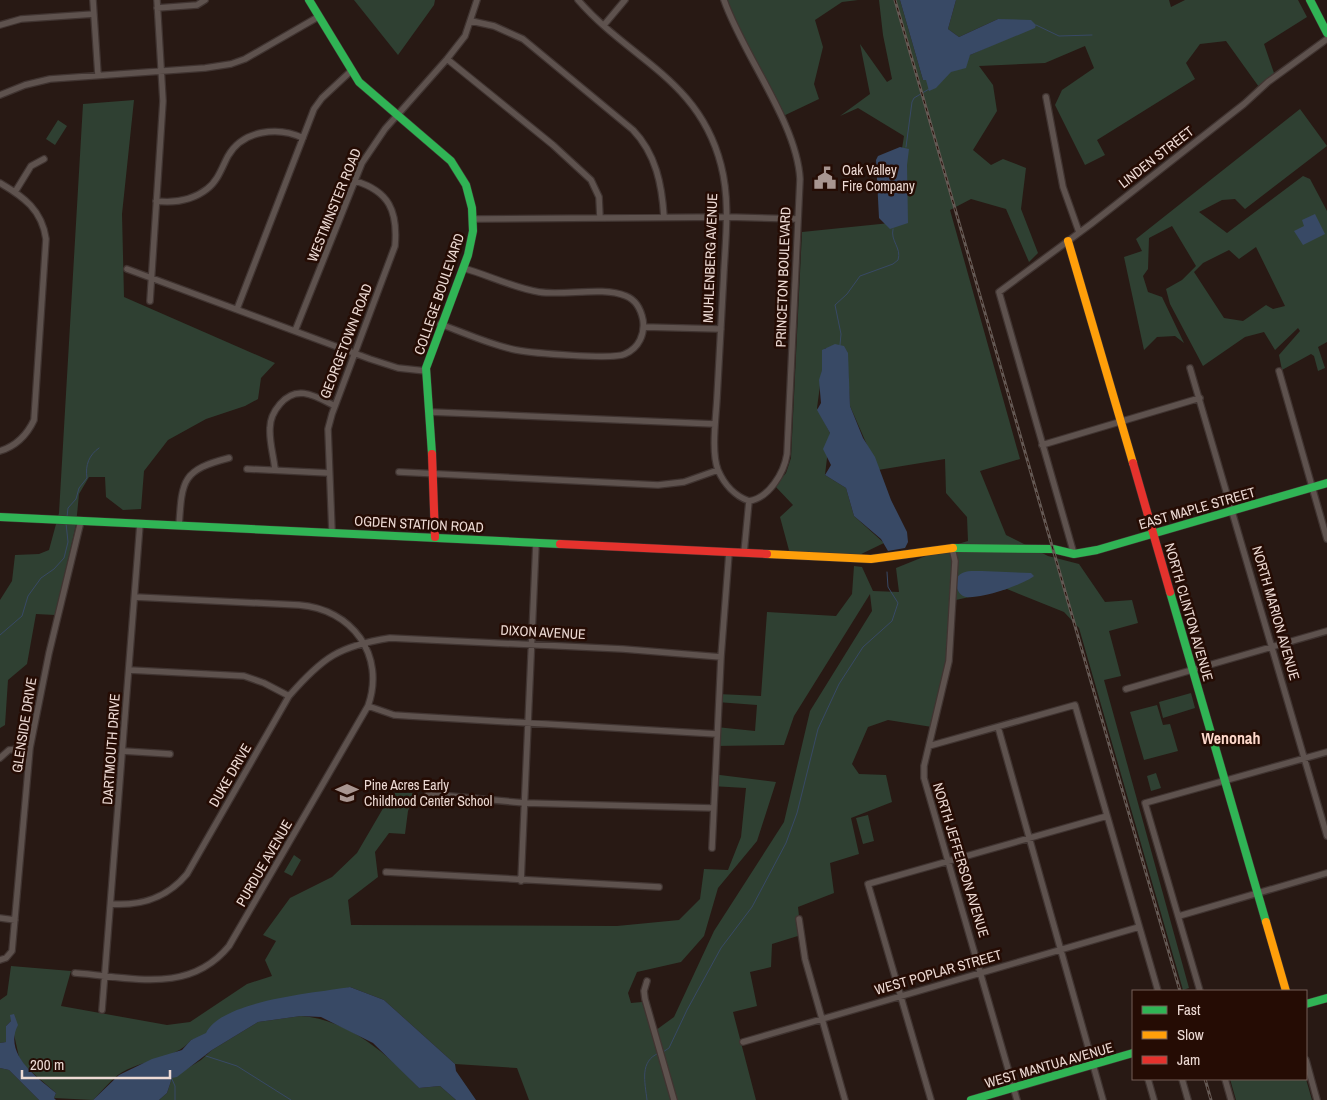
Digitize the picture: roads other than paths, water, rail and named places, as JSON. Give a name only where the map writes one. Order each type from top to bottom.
[{"type":"street","points":[[93,0],[98,75]]},
{"type":"street","points":[[150,301],[163,101],[157,0]]},
{"type":"street","points":[[157,8],[197,5],[205,0]]},
{"type":"street","name":"COLLEGE BOULEVARD","points":[[309,0],[350,71],[359,82],[440,151],[459,170],[470,195],[474,219],[473,236],[464,268],[440,324],[426,371],[430,412],[435,537]]},
{"type":"street","name":"WESTMINSTER ROAD","points":[[295,331],[355,181],[370,149],[465,36],[472,21],[477,0]]},
{"type":"street","name":"MUHLENBERG AVENUE","points":[[578,0],[604,25],[672,81],[703,119],[721,166],[727,218],[716,424],[718,470]]},
{"type":"street","points":[[604,25],[625,0]]},
{"type":"street","name":"PRINCETON BOULEVARD","points":[[724,0],[794,150],[799,170],[787,458],[783,470],[766,493],[749,502]]},
{"type":"street","points":[[1310,0],[1327,33]]},
{"type":"street","points":[[0,25],[21,19],[94,14]]},
{"type":"street","points":[[0,95],[36,81],[231,64],[245,59],[318,17]]},
{"type":"street","points":[[472,21],[494,26],[523,38],[644,141],[656,168],[662,191],[664,217]]},
{"type":"street","name":"LINDEN STREET","points":[[1042,445],[1000,292],[1244,104],[1268,82],[1327,39]]},
{"type":"street","points":[[447,59],[553,145],[591,180],[599,197],[600,218]]},
{"type":"street","points":[[237,309],[314,109],[322,98],[350,71]]},
{"type":"street","points":[[1046,97],[1063,187],[1079,232]]},
{"type":"street","points":[[156,201],[183,200],[209,188],[228,155],[236,146],[252,136],[265,132],[283,131],[303,138]]},
{"type":"street","points":[[15,192],[31,166],[44,159]]},
{"type":"street","name":"GEORGETOWN ROAD","points":[[332,532],[328,429],[354,353],[395,246],[396,233],[391,207],[383,195],[370,186],[355,181]]},
{"type":"street","points":[[0,182],[36,209],[45,231],[39,373],[34,420],[29,430],[13,446],[0,451]]},
{"type":"street","points":[[474,219],[664,217],[798,219]]},
{"type":"street","name":"NORTH CLINTON AVENUE","points":[[1068,240],[1286,990]]},
{"type":"street","points":[[440,324],[517,350],[618,356],[625,354],[638,344],[644,326],[642,313],[637,304],[626,296],[608,293],[539,292],[464,268]]},
{"type":"street","points":[[127,269],[151,276],[354,353],[398,368],[426,371]]},
{"type":"street","points":[[644,326],[721,329]]},
{"type":"street","name":"NORTH MARION AVENUE","points":[[1190,368],[1327,836]]},
{"type":"street","points":[[1279,371],[1327,539]]},
{"type":"street","points":[[274,470],[270,429],[272,414],[281,403],[292,393],[304,393],[335,406]]},
{"type":"street","points":[[1074,554],[1042,445],[1200,398]]},
{"type":"street","points":[[430,412],[716,424]]},
{"type":"street","points":[[179,526],[182,492],[188,475],[206,464],[229,458]]},
{"type":"street","points":[[248,469],[329,473]]},
{"type":"street","points":[[399,472],[658,485],[684,482],[718,470],[738,497],[749,502],[744,553]]},
{"type":"street","name":"EAST MAPLE STREET","points":[[1074,554],[1086,553],[1327,483]]},
{"type":"street","name":"OGDEN STATION ROAD","points":[[0,517],[836,557],[886,558],[952,548],[1053,550],[1074,554]]},
{"type":"street","name":"GLENSIDE DRIVE","points":[[0,960],[6,958],[12,951],[30,748],[49,653],[81,521]]},
{"type":"street","name":"DARTMOUTH DRIVE","points":[[102,1010],[140,524]]},
{"type":"street","points":[[520,881],[536,544]]},
{"type":"street","name":"NORTH JEFFERSON AVENUE","points":[[952,548],[955,560],[949,661],[929,746],[924,778],[981,972],[1016,1100]]},
{"type":"street","points":[[712,848],[721,657],[729,553]]},
{"type":"street","points":[[135,597],[311,606],[321,608],[341,619],[364,642]]},
{"type":"street","points":[[1126,689],[1327,631]]},
{"type":"street","name":"DIXON AVENUE","points":[[364,642],[390,638],[531,643],[721,657]]},
{"type":"street","name":"DUKE DRIVE","points":[[111,904],[134,904],[156,899],[176,887],[188,874],[289,696],[322,662],[345,648],[364,642]]},
{"type":"street","name":"PURDUE AVENUE","points":[[75,973],[146,980],[177,979],[200,971],[220,958],[254,905],[368,706],[374,683],[370,660],[364,642]]},
{"type":"street","points":[[129,670],[244,676],[259,680],[289,696]]},
{"type":"street","points":[[929,746],[1075,705],[1158,990]]},
{"type":"street","points":[[368,706],[394,715],[717,734]]},
{"type":"street","points":[[998,727],[1103,1100]]},
{"type":"street","points":[[0,758],[9,750],[30,748]]},
{"type":"street","points":[[123,751],[170,754]]},
{"type":"street","points":[[1200,990],[1145,803],[1327,752]]},
{"type":"street","points":[[428,794],[525,803],[713,808]]},
{"type":"street","points":[[931,1100],[868,884],[1107,816]]},
{"type":"street","points":[[386,872],[660,888]]},
{"type":"street","points":[[1178,916],[1327,873]]},
{"type":"street","points":[[0,918],[15,920]]},
{"type":"street","points":[[799,919],[805,959],[845,1100]]},
{"type":"street","name":"WEST POPLAR STREET","points":[[743,1042],[1139,927]]},
{"type":"street","points":[[647,981],[644,991],[645,1000],[674,1100]]},
{"type":"street","points":[[1307,1004],[1327,998]]},
{"type":"street","name":"WEST MANTUA AVENUE","points":[[972,1100],[1132,1054]]},
{"type":"street","points":[[1307,1064],[1317,1100]]},
{"type":"street","points":[[1148,1080],[1154,1100]]},
{"type":"street","points":[[1182,1080],[1188,1100]]},
{"type":"street","points":[[1225,1080],[1231,1100]]},
{"type":"water","points":[[900,0],[956,0],[948,29],[959,37],[998,19],[1031,20],[1036,25],[1035,28],[970,55],[966,68],[951,72],[936,88],[929,91],[926,80],[923,80]]},
{"type":"water","points":[[900,147],[909,149],[907,165],[908,223],[890,229],[879,218],[876,160],[878,156]]},
{"type":"water","points":[[1315,214],[1325,234],[1303,245],[1294,231],[1304,226],[1302,220]]},
{"type":"water","points":[[835,344],[844,346],[848,353],[850,406],[863,438],[875,457],[891,500],[907,532],[908,542],[905,548],[888,551],[881,539],[854,516],[846,488],[825,475],[831,465],[823,449],[830,433],[817,410],[821,403],[819,380],[822,370],[822,350]]},
{"type":"water","points":[[966,572],[1031,573],[1034,576],[1029,579],[1011,587],[978,597],[961,595],[955,583],[959,575]]},
{"type":"water","points":[[350,987],[384,1000],[455,1064],[456,1071],[476,1100],[456,1100],[440,1086],[419,1088],[373,1043],[321,1017],[301,1016],[258,1022],[212,1050],[177,1077],[172,1078],[167,1093],[159,1100],[93,1100],[119,1075],[152,1059],[182,1050],[191,1040],[206,1033],[215,1022],[230,1013],[294,995]]},
{"type":"water","points":[[14,1014],[18,1025],[15,1046],[18,1055],[40,1080],[56,1093],[54,1098],[56,1100],[39,1100],[9,1070],[0,1068],[0,1043],[6,1042],[6,1026],[11,1021],[10,1015]]},
{"type":"waterway","points":[[1036,25],[1059,36],[1092,35]]},
{"type":"waterway","points":[[906,147],[912,102],[914,98],[929,89]]},
{"type":"waterway","points":[[840,345],[841,334],[835,305],[847,294],[860,276],[893,264],[898,260],[899,256],[893,237],[893,229]]},
{"type":"waterway","points":[[67,517],[68,508],[76,499],[79,488],[87,478],[89,461],[99,448]]},
{"type":"waterway","points":[[0,635],[22,616],[28,596],[41,578],[54,569],[64,558],[68,542],[66,523]]},
{"type":"waterway","points":[[663,1052],[669,1048],[687,1010],[721,948],[752,907],[786,843],[797,813],[818,729],[839,684],[863,647],[892,621],[898,603],[888,587],[887,572]]},
{"type":"waterway","points":[[647,1100],[646,1067],[648,1061],[659,1053]]},
{"type":"waterway","points":[[206,1056],[237,1066],[291,1100]]},
{"type":"waterway","points":[[171,1077],[175,1086],[175,1100]]},
{"type":"railway","points":[[895,0],[1180,990]]},
{"type":"railway","points":[[1205,1080],[1211,1100]]},
{"type":"place","name":"Oak Valley Fire Company","points":[[825,178]]},
{"type":"place","name":"Pine Acres Early Childhood Center School","points":[[347,793]]},
{"type":"district","name":"Wenonah","points":[[1231,738]]}]
